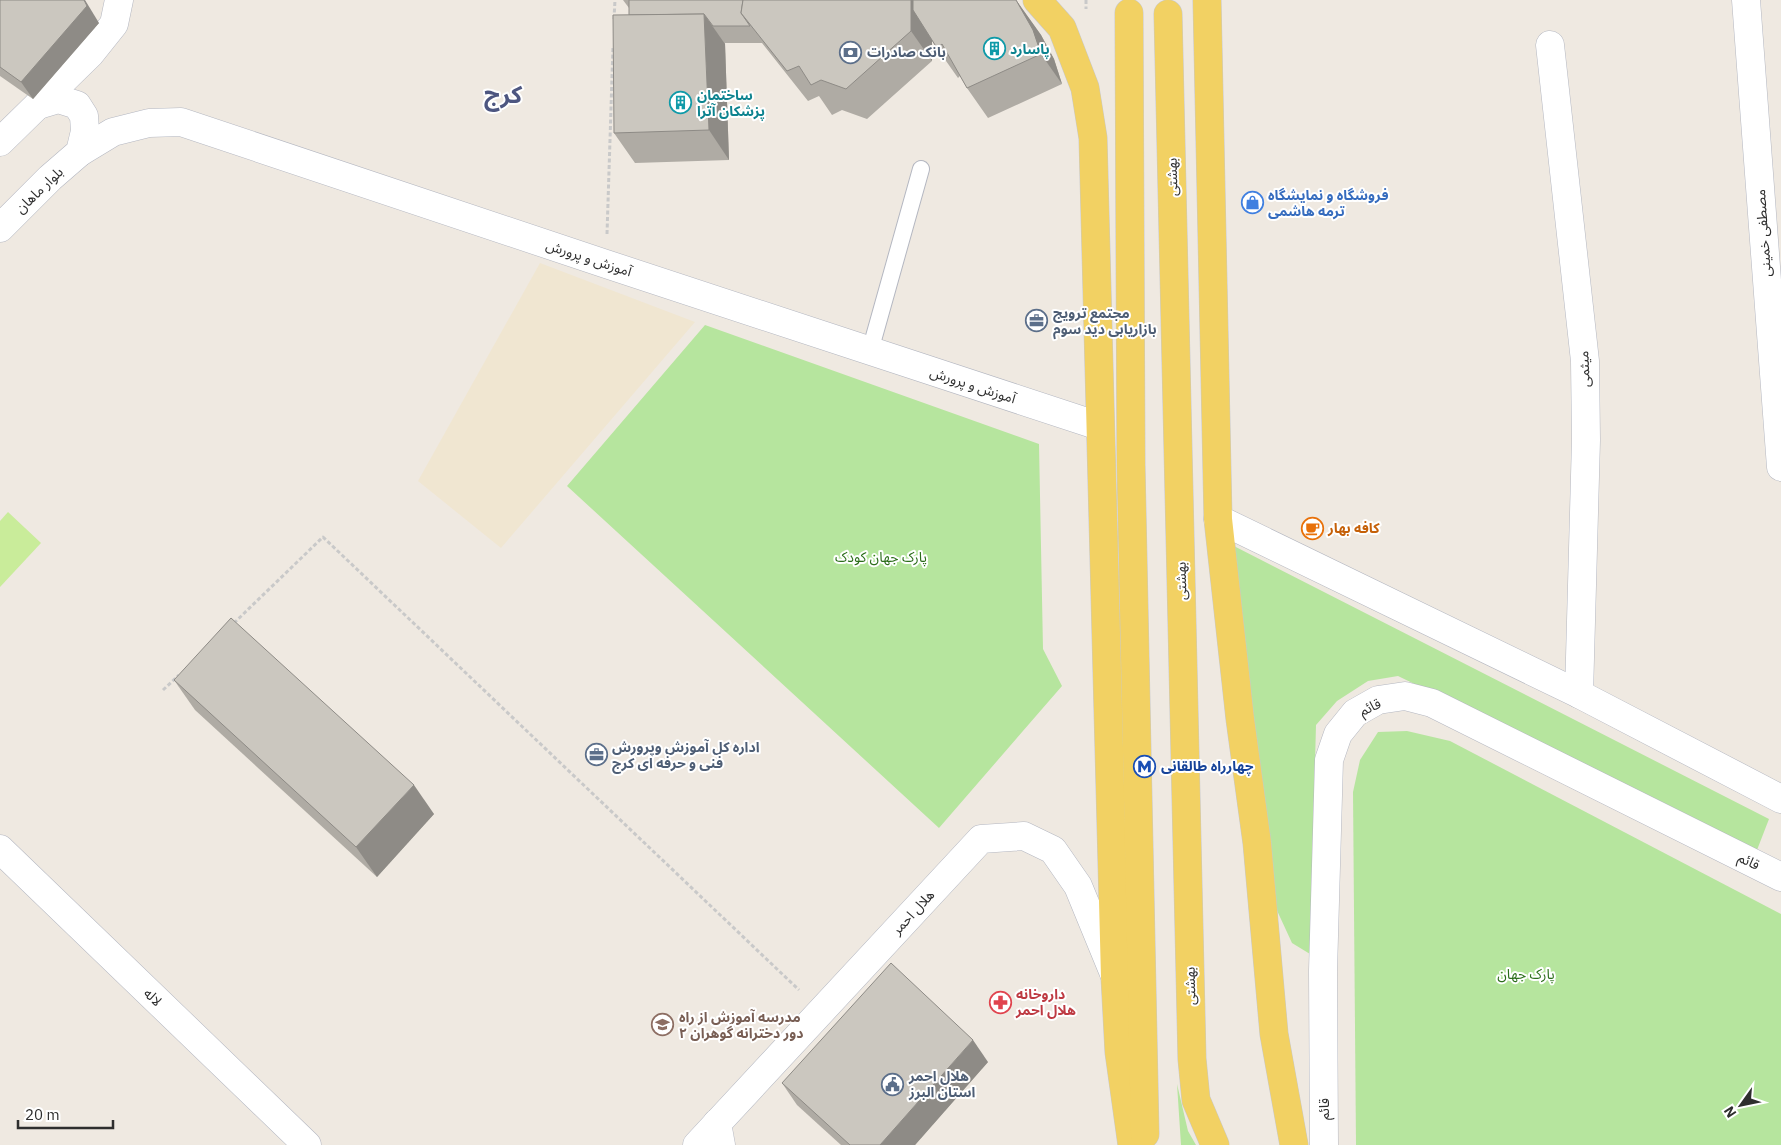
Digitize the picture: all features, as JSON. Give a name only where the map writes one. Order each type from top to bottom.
[{"type":"main road","points":[[1037,0],[1062,28],[1086,88],[1092,138],[1115,978],[1119,1052],[1132,1145]]},
{"type":"main road","points":[[1207,0],[1218,519],[1240,719],[1257,843],[1274,1034],[1294,1145]]},
{"type":"main road","points":[[1129,13],[1131,465],[1145,1145]]},
{"type":"main road","name":"بهشتى","points":[[1168,14],[1192,1058],[1196,1100],[1215,1145]]},
{"type":"street","points":[[0,142],[90,54],[114,24],[119,0]]},
{"type":"street","name":"مصطفی خمینی","points":[[1746,0],[1781,467]]},
{"type":"street","name":"میثمی","points":[[1550,45],[1585,361],[1586,440],[1579,694]]},
{"type":"street","points":[[38,104],[58,99],[77,105],[84,116],[85,130],[80,152]]},
{"type":"street","name":"آموزش و پرورش","points":[[80,152],[113,132],[149,123],[181,122],[1099,426]]},
{"type":"street","name":"بلوار ماهان","points":[[0,228],[50,178],[80,152]]},
{"type":"street","points":[[1218,519],[1579,694],[1781,799]]},
{"type":"street","name":"قائم","points":[[1324,1145],[1323,971],[1329,760],[1338,734],[1355,713],[1378,700],[1405,696],[1432,703],[1781,877]]},
{"type":"street","name":"هلال احمر","points":[[697,1145],[719,1134],[821,1012],[981,839],[1024,836],[1053,850],[1078,886],[1115,978]]},
{"type":"street","name":"لاله","points":[[0,850],[307,1145]]},
{"type":"lane","points":[[870,351],[921,169]]},
{"type":"path","points":[[614,20],[615,0]]},
{"type":"path","points":[[606,264],[614,39]]},
{"type":"path","points":[[233,624],[323,537],[821,1012]]},
{"type":"path","points":[[163,690],[184,670]]},
{"type":"shaded area","points":[[540,263],[695,322],[501,548],[418,481]]},
{"type":"green space","name":"پارک جهان کودک","points":[[705,325],[1039,444],[1043,649],[1062,686],[939,828],[567,486]]},
{"type":"green space","points":[[8,512],[41,543],[0,587],[0,521]]},
{"type":"green space","points":[[1228,543],[1769,819],[1757,850],[1398,676],[1368,681],[1337,701],[1316,725],[1310,954],[1292,943],[1274,904]]},
{"type":"green space","name":"پارک جهان","points":[[1407,731],[1450,741],[1781,914],[1781,1145],[1356,1145],[1353,792],[1360,760],[1378,732]]},
{"type":"green space","points":[[1177,1084],[1188,1131],[1196,1145],[1181,1145]]},
{"type":"building","points":[[0,0],[84,0],[87,6],[21,82],[0,67]]},
{"type":"building","points":[[629,0],[743,0],[741,13],[750,26],[713,26],[704,14],[629,15]]},
{"type":"building","name":"بانک صادرات","points":[[743,0],[911,0],[911,31],[846,89],[821,80],[811,85],[799,66],[787,71],[741,13]]},
{"type":"building","name":"پاسارد","points":[[913,0],[1016,0],[1033,30],[1041,54],[967,88],[942,44],[937,48],[913,10]]},
{"type":"building","points":[[704,14],[709,130],[614,133],[613,15]]},
{"type":"building","points":[[231,618],[414,785],[356,847],[174,680]]},
{"type":"building","name":"هلال احمر استان البرز","points":[[891,963],[973,1040],[880,1145],[850,1145],[782,1083]]},
{"type":"place","name":"پاسارد","points":[[994,49]]},
{"type":"place","name":"بانک صادرات","points":[[851,52]]},
{"type":"place","name":"ساختمان پزشکان آترا","points":[[681,103]]},
{"type":"place","name":"فروشگاه و نمايشگاه ترمه هاشمى","points":[[1252,203]]},
{"type":"place","name":"مجتمع ترویج بازاریابی دید سوم","points":[[1037,321]]},
{"type":"place","name":"کافه بهار","points":[[1312,528]]},
{"type":"place","name":"اداره کل آموزش وپرورش فنی و حرفه ای کرج","points":[[596,755]]},
{"type":"place","name":"چهارراه طالقانی","points":[[1145,766]]},
{"type":"place","name":"داروخانه هلال احمر","points":[[1000,1002]]},
{"type":"place","name":"مدرسه آموزش از راه دور دخترانه گوهران ۲","points":[[663,1025]]},
{"type":"place","name":"هلال احمر استان البرز","points":[[893,1084]]},
{"type":"district","name":"کرج","points":[[503,94]]}]
